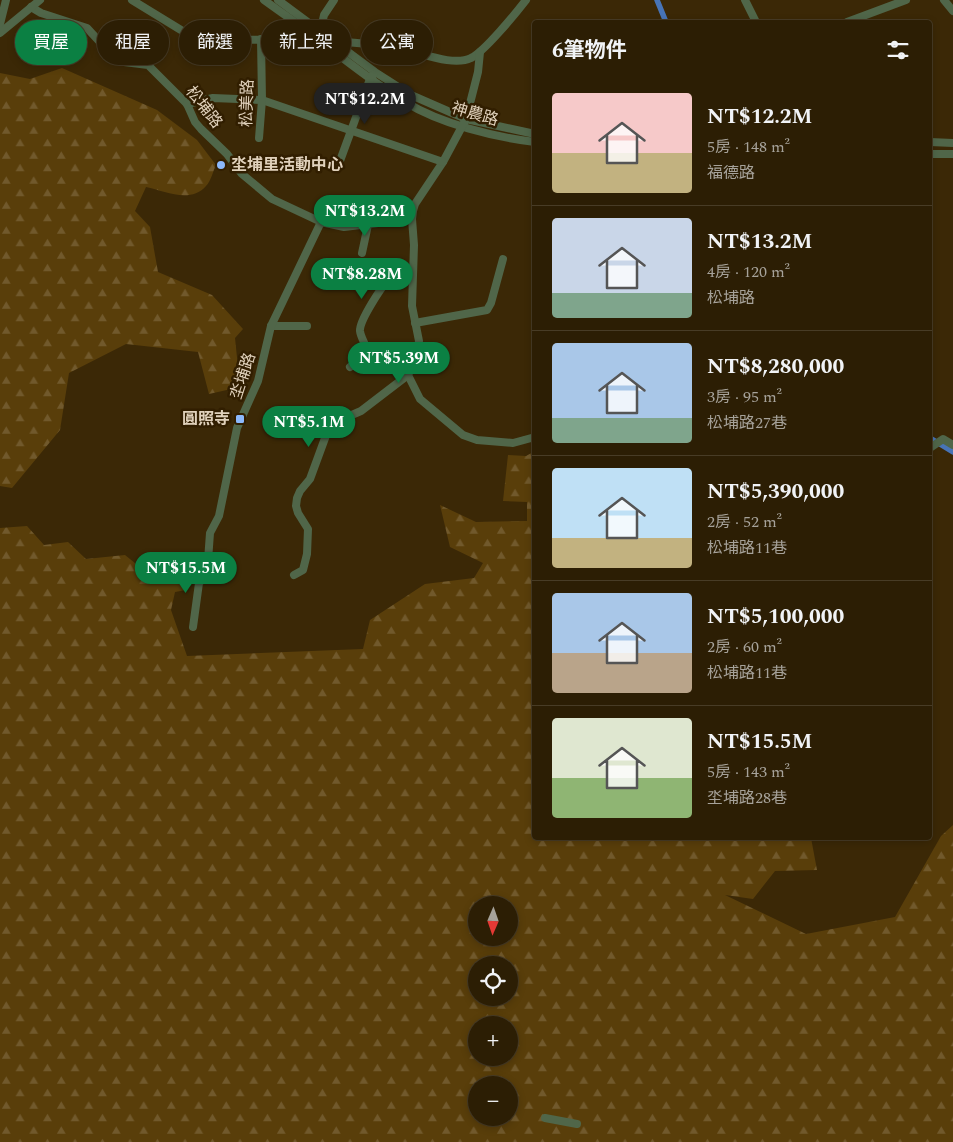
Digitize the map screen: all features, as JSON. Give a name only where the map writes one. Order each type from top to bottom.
[{"type":"street","points":[[0,24],[6,0]]},
{"type":"street","points":[[0,33],[40,0]]},
{"type":"street","points":[[132,0],[194,38],[210,40],[261,39]]},
{"type":"street","name":"神農路","points":[[264,0],[292,20]]},
{"type":"street","name":"神農路","points":[[278,0],[306,20]]},
{"type":"street","points":[[323,20],[334,0]]},
{"type":"street","points":[[351,43],[374,44],[414,51],[440,59],[456,61],[470,59],[480,52],[526,0]]},
{"type":"street","points":[[745,0],[755,20]]},
{"type":"street","points":[[852,20],[906,0]]},
{"type":"street","points":[[944,0],[953,11]]},
{"type":"street","name":"松埔路","points":[[31,7],[41,13],[87,28],[111,54],[124,62],[148,65],[187,104],[195,122],[227,154],[242,174],[272,200],[321,222],[344,227],[412,219]]},
{"type":"street","points":[[294,575],[303,570],[307,554],[308,529],[298,512],[296,506],[297,498],[310,479],[328,430],[340,420],[361,411],[408,375],[418,351],[419,341],[412,306],[414,245],[412,219],[415,204],[443,162],[465,122],[478,72],[480,52]]},
{"type":"street","name":"神農路","points":[[351,56],[373,76]]},
{"type":"street","name":"神農路","points":[[351,61],[373,76],[465,122],[518,140],[532,142]]},
{"type":"street","name":"松美路","points":[[259,138],[262,100],[261,65]]},
{"type":"street","points":[[337,168],[373,76]]},
{"type":"street","points":[[187,104],[213,98],[262,100],[443,162]]},
{"type":"street","name":"神農路","points":[[465,122],[532,133]]},
{"type":"street","points":[[932,142],[953,143]]},
{"type":"street","points":[[932,154],[953,154]]},
{"type":"street","name":"坔埔路","points":[[193,627],[199,584],[207,574],[210,534],[219,516],[237,428],[258,380],[270,326],[321,222]]},
{"type":"street","points":[[362,253],[368,225]]},
{"type":"street","points":[[415,324],[487,310],[491,303],[504,259]]},
{"type":"street","points":[[350,367],[367,354],[367,348],[360,331],[361,325],[385,285],[398,272],[413,268]]},
{"type":"street","points":[[270,326],[307,326]]},
{"type":"street","points":[[408,375],[420,399],[463,436],[477,440],[513,443],[532,439]]},
{"type":"street","points":[[932,446],[943,440],[953,445]]},
{"type":"street","points":[[545,1118],[577,1124]]},
{"type":"green space","points":[[62,68],[157,110],[197,140],[216,165],[208,184],[193,194],[177,195],[146,187],[135,211],[150,227],[158,272],[212,295],[243,329],[235,338],[240,387],[209,394],[198,352],[126,344],[69,373],[60,430],[12,488],[0,486],[0,73],[30,79]]},
{"type":"green space","points":[[532,453],[532,840],[811,840],[817,870],[775,871],[753,899],[725,895],[806,934],[895,917],[941,836],[953,825],[953,1142],[0,1142],[0,528],[27,526],[44,545],[68,542],[86,559],[125,555],[141,568],[186,563],[190,577],[186,590],[175,592],[171,610],[187,656],[363,649],[370,620],[425,584],[474,578],[483,563],[450,547],[440,505],[476,522],[527,521],[527,502],[503,501],[508,455],[526,456]]},
{"type":"waterway","points":[[657,0],[665,20]]},
{"type":"waterway","points":[[932,439],[953,452]]},
{"type":"place","name":"坔埔里活動中心","points":[[221,165]]},
{"type":"place","name":"圓照寺","points":[[240,419]]}]
